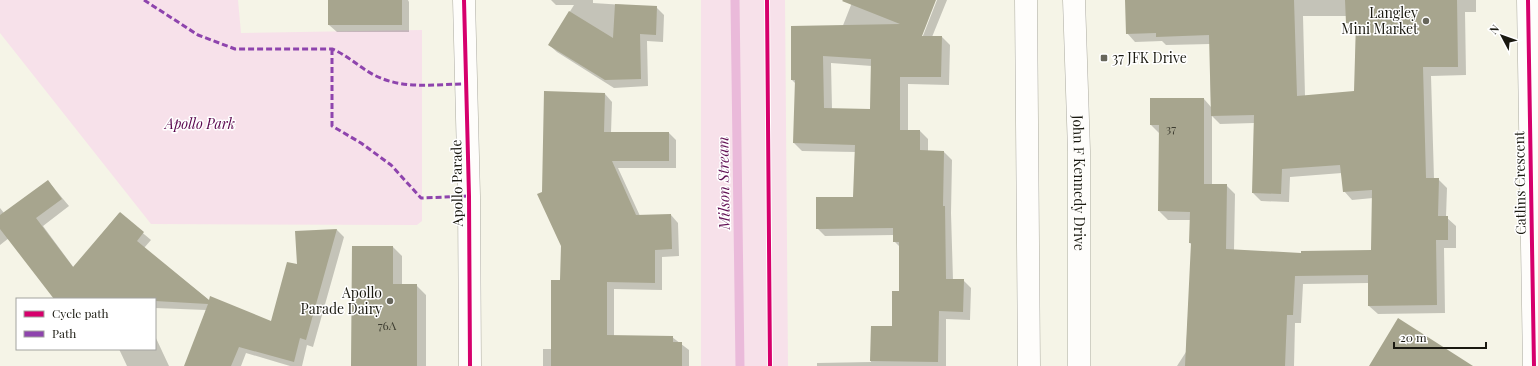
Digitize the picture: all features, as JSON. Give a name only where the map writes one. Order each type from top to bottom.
[{"type":"main road","name":"Apollo Parade","points":[[464,0],[469,196],[470,366]]},
{"type":"main road","points":[[1026,0],[1029,366]]},
{"type":"main road","name":"John F Kennedy Drive","points":[[1074,0],[1079,151],[1079,366]]},
{"type":"main road","name":"Catlins Crescent","points":[[1528,0],[1535,356]]},
{"type":"green space","name":"Apollo Park","points":[[0,0],[238,0],[241,33],[422,30],[422,221],[417,225],[151,224],[0,33]]},
{"type":"green space","points":[[701,0],[785,0],[788,366],[701,366]]},
{"type":"building","points":[[328,0],[402,0],[402,25],[328,25]]},
{"type":"building","points":[[936,0],[922,36],[942,36],[941,77],[900,77],[900,130],[920,130],[920,150],[944,151],[943,206],[945,206],[946,279],[964,279],[963,312],[939,311],[938,362],[870,361],[871,326],[892,326],[892,291],[899,291],[899,242],[893,242],[893,228],[816,229],[816,197],[853,197],[855,145],[793,143],[795,80],[791,80],[791,26],[900,24],[842,1]],"holes":[[[823,56],[871,59],[870,109],[824,108]]]},
{"type":"building","points":[[1125,0],[1294,0],[1297,96],[1354,91],[1356,23],[1346,23],[1345,0],[1457,0],[1458,67],[1423,67],[1426,178],[1439,178],[1438,216],[1448,216],[1448,240],[1436,240],[1437,305],[1368,306],[1368,275],[1295,276],[1293,315],[1287,315],[1285,366],[1185,366],[1191,243],[1189,243],[1190,212],[1158,211],[1159,125],[1150,125],[1150,98],[1204,98],[1204,184],[1227,184],[1226,249],[1301,253],[1301,251],[1371,250],[1372,190],[1343,192],[1340,165],[1282,169],[1281,194],[1252,193],[1254,115],[1211,116],[1209,35],[1156,37],[1156,33],[1126,34]]},
{"type":"building","points":[[615,4],[657,6],[656,35],[640,34],[641,79],[605,80],[548,45],[569,11],[613,38]]},
{"type":"building","points":[[544,91],[605,93],[604,132],[669,132],[669,161],[612,161],[636,215],[671,214],[672,249],[655,250],[655,283],[607,282],[607,335],[673,336],[673,342],[682,342],[682,366],[551,366],[551,280],[560,280],[561,246],[537,194],[542,192]]},
{"type":"building","points":[[48,180],[62,199],[36,218],[73,267],[120,212],[144,232],[137,241],[209,300],[210,296],[271,321],[287,262],[297,264],[295,231],[337,229],[306,340],[300,338],[294,362],[239,347],[231,366],[184,366],[208,304],[156,301],[156,298],[53,298],[0,229],[0,215]]},
{"type":"building","points":[[352,246],[393,246],[393,284],[417,284],[417,366],[351,366]]},
{"type":"building","points":[[1398,318],[1473,366],[1369,366]]},
{"type":"waterway","name":"Milson Stream","points":[[735,0],[740,366]]},
{"type":"marked path","points":[[144,0],[198,35],[235,49],[332,49],[343,54],[374,75],[396,83],[419,85],[465,84]]},
{"type":"marked path","points":[[332,49],[332,126],[361,143],[391,165],[421,198],[469,196]]},
{"type":"cycle path","points":[[464,0],[469,196],[470,366]]},
{"type":"cycle path","points":[[767,0],[770,366]]},
{"type":"cycle path","points":[[1528,0],[1534,366]]},
{"type":"place","name":"Langley Mini Market","points":[[1426,21]]},
{"type":"place","name":"37 JFK Drive","points":[[1104,58]]},
{"type":"place","name":"Apollo Parade Dairy","points":[[390,301]]}]
